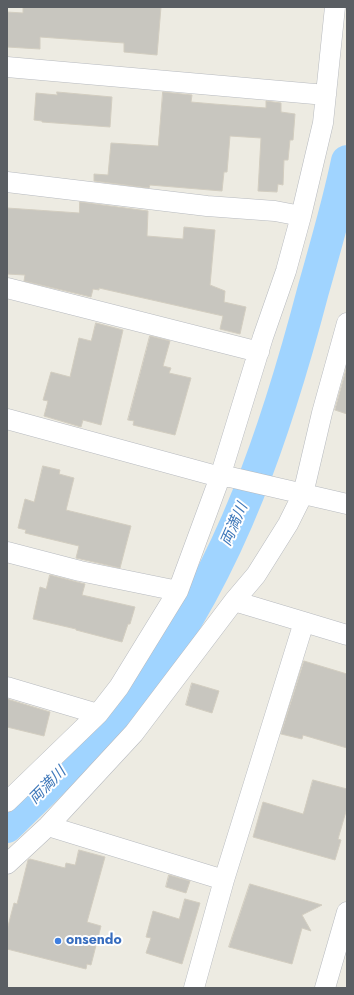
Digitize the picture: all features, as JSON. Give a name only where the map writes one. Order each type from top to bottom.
[{"type":"street","points":[[7,802],[98,714],[119,687],[178,591],[225,477],[259,352],[302,216],[323,123],[335,7]]},
{"type":"street","points":[[7,67],[326,95]]},
{"type":"street","points":[[7,182],[207,206],[275,211],[302,216]]},
{"type":"street","points":[[7,288],[259,352]]},
{"type":"street","points":[[7,864],[48,826],[134,734],[234,601],[256,575],[288,524],[303,494],[347,323]]},
{"type":"street","points":[[7,419],[225,477],[347,504]]},
{"type":"street","points":[[7,552],[80,571],[178,591]]},
{"type":"street","points":[[234,601],[347,635]]},
{"type":"street","points":[[194,988],[224,880],[304,622]]},
{"type":"street","points":[[7,687],[98,714]]},
{"type":"street","points":[[48,826],[224,880]]},
{"type":"street","points":[[325,988],[347,912]]},
{"type":"building","points":[[161,7],[157,55],[124,52],[124,43],[40,37],[40,49],[7,47],[7,12],[23,13],[23,8]]},
{"type":"building","points":[[57,92],[112,97],[110,127],[42,122],[34,120],[36,93],[57,95]]},
{"type":"building","points":[[163,92],[192,95],[191,102],[266,108],[266,101],[281,103],[281,112],[295,114],[293,140],[290,140],[288,160],[284,160],[283,185],[278,184],[277,192],[258,191],[261,138],[230,136],[227,172],[224,172],[222,191],[150,185],[149,188],[94,181],[94,174],[108,175],[111,143],[158,146]]},
{"type":"building","points":[[80,202],[148,211],[147,236],[183,239],[184,227],[215,230],[210,285],[225,291],[224,302],[246,307],[240,334],[220,329],[223,316],[99,288],[99,290],[93,289],[91,297],[24,281],[25,275],[7,274],[7,208],[79,213]]},
{"type":"building","points":[[96,323],[123,330],[101,425],[83,420],[81,427],[44,416],[48,401],[43,400],[51,372],[70,377],[79,338],[91,341]]},
{"type":"building","points":[[150,336],[170,341],[163,366],[171,368],[169,373],[191,378],[175,435],[133,425],[134,421],[128,420]]},
{"type":"building","points":[[347,366],[347,414],[335,410]]},
{"type":"building","points":[[43,466],[60,470],[59,474],[74,478],[66,510],[131,526],[120,568],[76,558],[79,546],[25,533],[26,530],[18,528],[25,499],[34,502]]},
{"type":"building","points":[[50,575],[85,584],[82,595],[135,607],[130,624],[128,624],[122,642],[33,619],[40,587],[46,589]]},
{"type":"building","points":[[304,661],[347,674],[347,748],[303,735],[302,739],[281,734]]},
{"type":"building","points":[[192,683],[219,691],[212,713],[186,705]]},
{"type":"building","points":[[7,699],[50,712],[44,736],[7,727]]},
{"type":"building","points":[[313,780],[347,789],[347,808],[338,839],[341,840],[335,860],[253,837],[263,802],[303,814]]},
{"type":"building","points":[[79,850],[105,857],[87,922],[101,926],[91,965],[87,964],[86,969],[7,949],[7,930],[14,903],[17,904],[28,860],[30,859],[65,868],[66,863],[75,865]]},
{"type":"building","points":[[169,875],[190,881],[186,893],[166,887]]},
{"type":"building","points":[[250,884],[322,905],[302,915],[311,931],[302,928],[292,964],[229,947]]},
{"type":"building","points":[[185,899],[200,903],[182,964],[146,953],[151,938],[146,937],[153,911],[179,919]]},
{"type":"waterway","name":"両満川","points":[[7,827],[80,756],[131,700],[147,680],[177,636],[204,590],[227,543],[267,444],[299,342],[347,161]]},
{"type":"place","name":"onsendo","points":[[58,941]]}]
